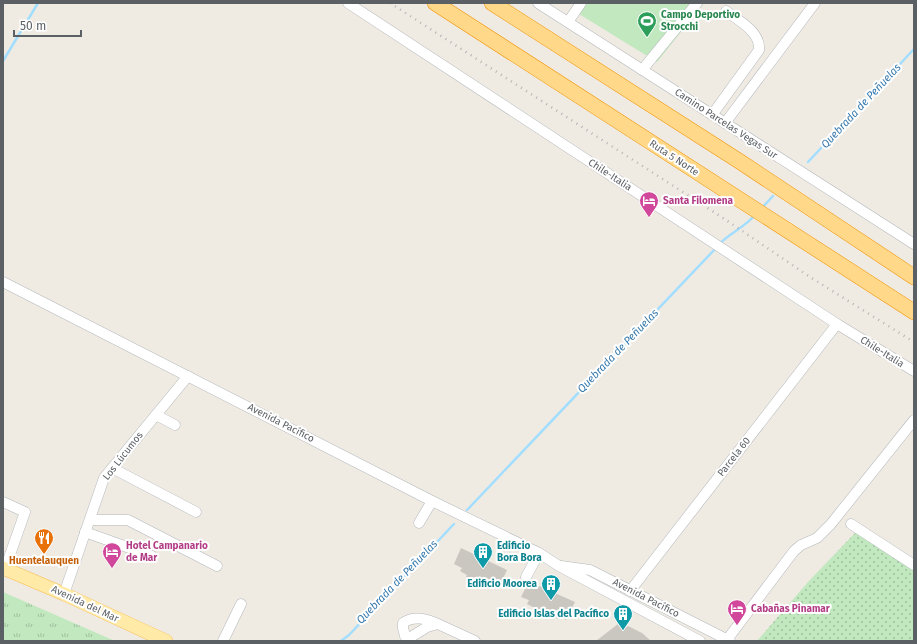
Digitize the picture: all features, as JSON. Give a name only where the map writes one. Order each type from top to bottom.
[{"type":"highway","name":"Ruta 5 Norte","points":[[435,3],[914,312]]},
{"type":"highway","points":[[492,3],[914,276]]},
{"type":"highway","points":[[890,261],[914,271]]},
{"type":"main road","name":"Avenida del Mar","points":[[4,569],[64,594],[166,641]]},
{"type":"street","name":"Chile-Italia","points":[[348,3],[837,324],[914,371]]},
{"type":"street","name":"Camino Parcelas Vegas Sur","points":[[538,3],[712,116],[914,244]]},
{"type":"street","points":[[568,22],[581,3]]},
{"type":"street","points":[[642,70],[697,3]]},
{"type":"street","points":[[724,123],[815,3]]},
{"type":"street","points":[[712,116],[759,50],[759,42],[754,33],[726,11]]},
{"type":"street","name":"Avenida Pacífico","points":[[3,282],[432,501],[539,553],[559,566],[700,641]]},
{"type":"street","name":"Parcela 60","points":[[630,591],[837,324]]},
{"type":"street","name":"Los Lúcumos","points":[[64,594],[102,483],[112,468],[188,376]]},
{"type":"street","points":[[156,415],[175,425]]},
{"type":"street","points":[[728,640],[794,551],[801,545],[817,538],[831,524],[914,420]]},
{"type":"street","points":[[112,468],[196,512]]},
{"type":"street","points":[[419,523],[432,501]]},
{"type":"street","points":[[3,502],[25,512],[4,569]]},
{"type":"street","points":[[90,520],[128,520],[217,566]]},
{"type":"street","points":[[851,524],[914,565]]},
{"type":"street","points":[[86,532],[152,556]]},
{"type":"street","points":[[526,577],[539,553]]},
{"type":"street","name":"Avenida Pacífico","points":[[559,566],[590,570],[728,640]]},
{"type":"street","points":[[223,641],[241,604]]},
{"type":"street","points":[[438,624],[475,641]]},
{"type":"green space","name":"Campo Deportivo Strocchi","points":[[586,3],[704,3],[657,62],[579,14]]},
{"type":"green space","points":[[857,531],[914,567],[914,641],[757,641],[808,582]]},
{"type":"green space","points":[[3,592],[115,641],[3,641]]},
{"type":"building","name":"Edificio Bora Bora","points":[[461,548],[507,570],[499,587],[484,583],[483,585],[466,577],[467,575],[460,571],[462,568],[454,564]]},
{"type":"building","name":"Edificio Moorea","points":[[530,582],[575,602],[566,620],[559,616],[558,619],[551,615],[550,617],[534,610],[535,608],[527,604],[529,600],[521,597],[528,583]]},
{"type":"building","name":"Edificio Islas del Pacífico","points":[[618,624],[623,630],[628,626],[642,633],[651,641],[596,641]]},
{"type":"waterway","points":[[3,61],[38,3]]},
{"type":"waterway","name":"Quebrada de Peñuelas","points":[[808,162],[914,49]]},
{"type":"waterway","name":"Quebrada de Peñuelas","points":[[761,209],[773,196]]},
{"type":"waterway","name":"Quebrada de Peñuelas","points":[[719,244],[747,223],[755,215]]},
{"type":"waterway","name":"Quebrada de Peñuelas","points":[[467,510],[716,248]]},
{"type":"waterway","name":"Quebrada de Peñuelas","points":[[341,641],[349,635],[454,524]]},
{"type":"railway","points":[[390,3],[723,218],[810,277],[914,342]]},
{"type":"place","name":"Campo Deportivo Strocchi","points":[[647,38]]},
{"type":"place","name":"Santa Filomena","points":[[649,218]]},
{"type":"place","name":"Huentelauquen","points":[[44,555]]},
{"type":"place","name":"Hotel Campanario de Mar","points":[[112,569]]},
{"type":"place","name":"Edificio Bora Bora","points":[[483,569]]},
{"type":"place","name":"Edificio Moorea","points":[[551,601]]},
{"type":"place","name":"Cabañas Pinamar","points":[[737,626]]},
{"type":"place","name":"Edificio Islas del Pacífico","points":[[623,631]]}]
